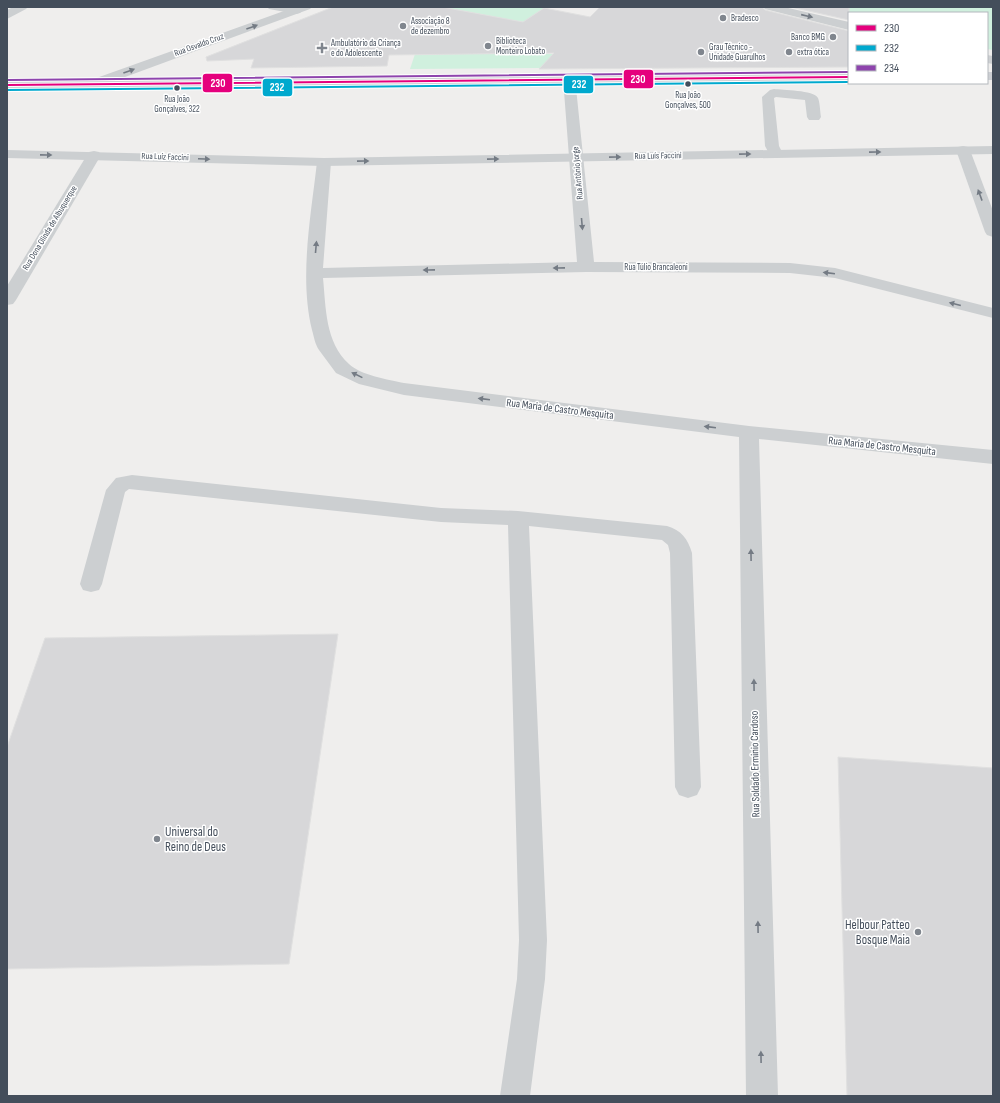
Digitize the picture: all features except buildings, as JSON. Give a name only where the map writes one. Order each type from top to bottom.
[{"type":"main road","points":[[7,85],[848,76]]},
{"type":"street","points":[[7,15],[22,7]]},
{"type":"street","points":[[273,7],[301,9]]},
{"type":"street","points":[[769,7],[848,26]]},
{"type":"street","name":"Rua Osvaldo Cruz","points":[[93,84],[301,9]]},
{"type":"street","name":"Rua Antônio Jorge","points":[[569,78],[586,267]]},
{"type":"street","points":[[963,150],[993,232]]},
{"type":"street","name":"Rua Luís Faccini","points":[[324,162],[993,150]]},
{"type":"street","name":"Rua Luíz Faccini","points":[[7,154],[324,162]]},
{"type":"street","name":"Rua Dona Olinda de Albuquerque","points":[[7,300],[94,155]]},
{"type":"street","name":"Rua Maria de Castro Mesquita","points":[[324,162],[314,273],[318,319],[325,346],[343,368],[366,380],[404,389],[749,432],[993,457]]},
{"type":"street","name":"Rua Túlio Brancaleoni","points":[[314,273],[586,267],[790,268],[835,273],[993,313]]},
{"type":"street","name":"Rua Soldado Erminio Cardoso","points":[[749,432],[762,1096]]},
{"type":"lane","points":[[776,154],[772,146],[768,97],[774,93],[808,96],[812,98],[814,117]]},
{"type":"lane","points":[[91,584],[116,490],[123,483],[132,482],[440,514],[518,518],[667,533],[674,537],[679,543],[681,553],[688,787]]},
{"type":"lane","points":[[515,1096],[532,979],[533,940],[518,518]]},
{"type":"green space","points":[[358,7],[546,7],[524,22],[562,29]]},
{"type":"green space","points":[[823,7],[993,7],[993,50],[988,49],[988,12],[848,13]]},
{"type":"green space","points":[[415,54],[554,54],[540,68],[410,69]]},
{"type":"transit line","name":"234","points":[[7,80],[848,72]]},
{"type":"transit line","name":"230","points":[[7,85],[848,77]]},
{"type":"transit line","name":"232","points":[[7,90],[848,82]]},
{"type":"place","name":"Bradesco","points":[[723,18]]},
{"type":"place","name":"Associação 8 de dezembro","points":[[403,26]]},
{"type":"place","name":"Banco BMG","points":[[833,37]]},
{"type":"place","name":"Biblioteca Monteiro Lobato","points":[[488,46]]},
{"type":"place","name":"Ambulatório da Criança e do Adolescente","points":[[322,48]]},
{"type":"place","name":"Grau Técnico - Unidade Guarulhos","points":[[701,52]]},
{"type":"place","name":"extra ótica","points":[[789,52]]},
{"type":"place","name":"Rua João Gonçalves, 500","points":[[688,84]]},
{"type":"place","name":"Rua João Gonçalves, 322","points":[[177,88]]},
{"type":"place","name":"Universal do Reino de Deus","points":[[157,839]]},
{"type":"place","name":"Helbour Patteo Bosque Maia","points":[[918,932]]}]
